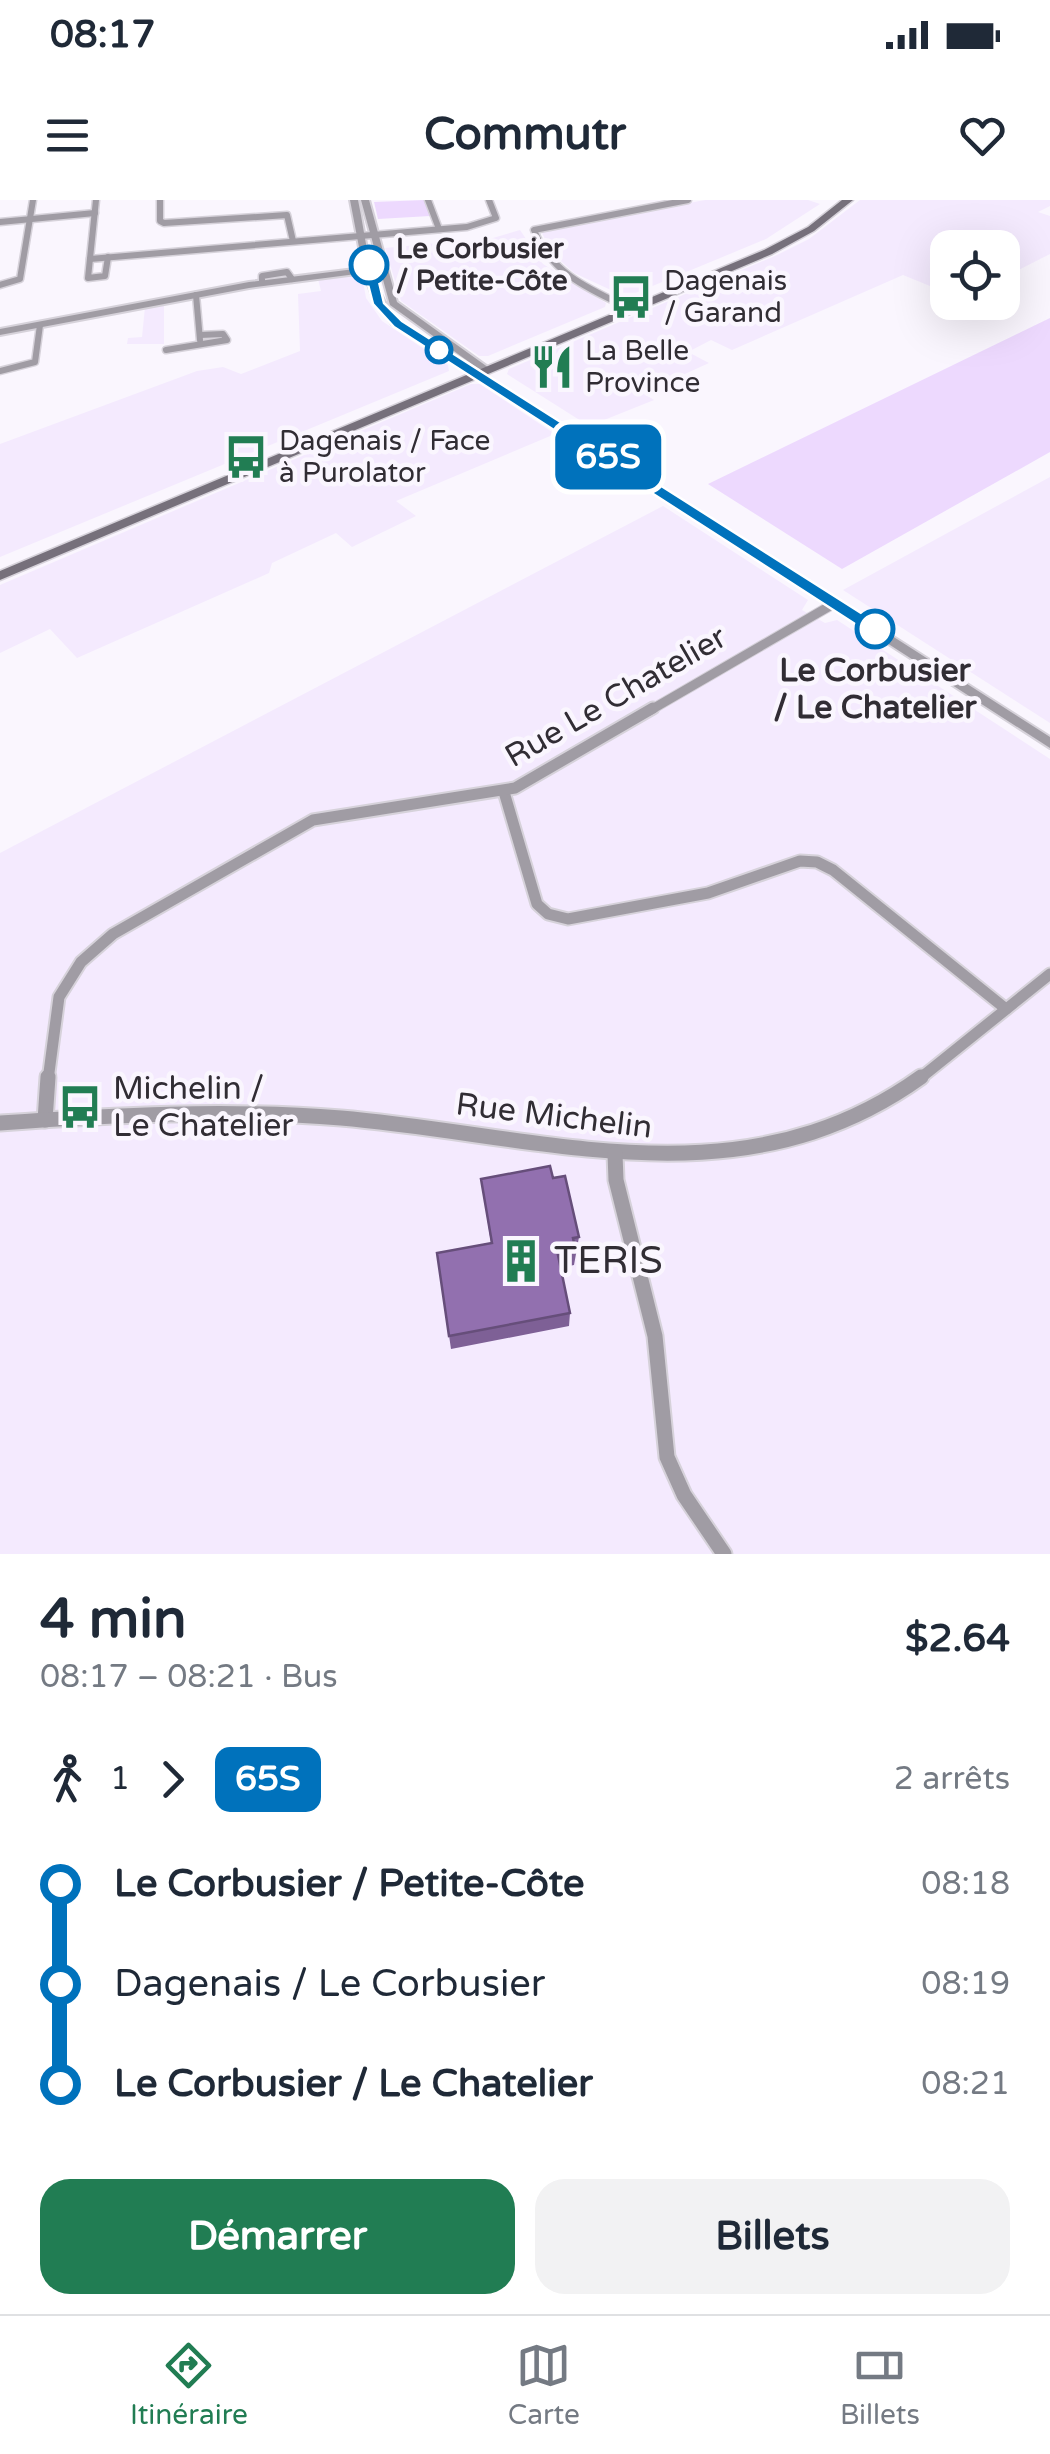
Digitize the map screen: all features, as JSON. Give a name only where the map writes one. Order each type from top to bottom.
[{"type":"main road","points":[[0,576],[774,242],[836,200]]},
{"type":"main road","points":[[627,307],[784,244],[823,221],[848,200]]},
{"type":"main road","points":[[0,566],[478,370]]},
{"type":"street","points":[[0,285],[19,280],[32,200]]},
{"type":"street","points":[[96,200],[88,277],[106,275],[108,257]]},
{"type":"street","points":[[160,200],[163,223],[287,215],[293,241]]},
{"type":"street","points":[[354,200],[370,234],[392,303],[478,370]]},
{"type":"street","points":[[365,200],[370,234],[369,270],[376,299],[386,314],[1050,743]]},
{"type":"street","points":[[428,200],[438,229]]},
{"type":"street","points":[[90,259],[438,229],[492,220],[496,216],[489,200]]},
{"type":"street","points":[[627,307],[559,270],[544,254],[534,230],[658,202],[688,200]]},
{"type":"street","points":[[0,222],[95,213]]},
{"type":"street","points":[[0,332],[262,282],[369,270]]},
{"type":"street","points":[[196,294],[200,345]]},
{"type":"street","points":[[0,371],[35,362],[40,325]]},
{"type":"street","points":[[166,350],[224,342],[226,336],[200,335]]},
{"type":"street","name":"Rue Le Chatelier","points":[[45,1120],[52,1031],[60,996],[81,962],[112,934],[313,820],[504,792],[834,603]]},
{"type":"street","points":[[504,792],[536,900],[552,916],[573,919],[708,894],[796,862],[813,861],[833,870],[1006,1009]]},
{"type":"street","name":"Rue Michelin","points":[[0,1123],[187,1114],[312,1116],[614,1154],[678,1157],[728,1153],[827,1129],[899,1092],[1050,974]]},
{"type":"street","points":[[614,1154],[616,1180],[656,1346],[667,1457],[684,1495],[724,1554]]},
{"type":"shaded area","points":[[425,200],[430,216],[378,219],[374,202]]},
{"type":"shaded area","points":[[705,200],[808,200],[820,204],[766,239],[626,297],[574,273],[552,253],[541,231]]},
{"type":"shaded area","points":[[860,200],[1050,200],[1050,206],[1038,212],[1050,216],[1050,254],[1020,269],[1020,230],[930,230],[930,286],[903,275],[732,350],[711,340],[688,352],[709,363],[643,393],[654,400],[589,426],[507,374],[509,369],[809,239]]},
{"type":"shaded area","points":[[520,230],[543,264],[606,303],[605,307],[488,356],[479,356],[401,301],[385,248],[438,243],[445,252]]},
{"type":"shaded area","points":[[362,276],[366,298],[382,321],[448,365],[449,371],[0,557],[0,444],[197,371],[223,367],[241,374],[300,351],[298,294],[321,291],[318,279]]},
{"type":"shaded area","points":[[164,303],[164,344],[127,344],[128,338],[142,337],[145,307]]},
{"type":"shaded area","points":[[1050,318],[1050,452],[842,569],[708,484]]},
{"type":"shaded area","points":[[471,384],[480,384],[555,434],[396,501],[416,516],[352,547],[336,533],[272,563],[269,573],[77,658],[50,629],[0,653],[0,585]]},
{"type":"shaded area","points":[[1050,477],[1050,723],[843,590]]},
{"type":"shaded area","points":[[663,506],[808,600],[802,610],[825,623],[837,620],[1050,759],[1050,1554],[0,1554],[0,853]]},
{"type":"building","name":"TERIS","points":[[550,1166],[553,1178],[565,1176],[579,1237],[573,1238],[576,1252],[558,1255],[570,1313],[449,1336],[437,1253],[492,1243],[481,1179]]},
{"type":"bus line","name":"65S","points":[[369,265],[379,304],[398,324],[875,629]]},
{"type":"place","name":"Le Corbusier / Petite-Côte","points":[[369,265]]},
{"type":"place","name":"Dagenais / Garand","points":[[631,297]]},
{"type":"place","name":"La Belle Province","points":[[552,367]]},
{"type":"place","name":"Dagenais / Face à Purolator","points":[[246,457]]},
{"type":"place","name":"Le Corbusier / Le Chatelier","points":[[875,629]]},
{"type":"place","name":"Michelin / Le Chatelier","points":[[80,1107]]},
{"type":"place","name":"TERIS","points":[[521,1261]]}]
